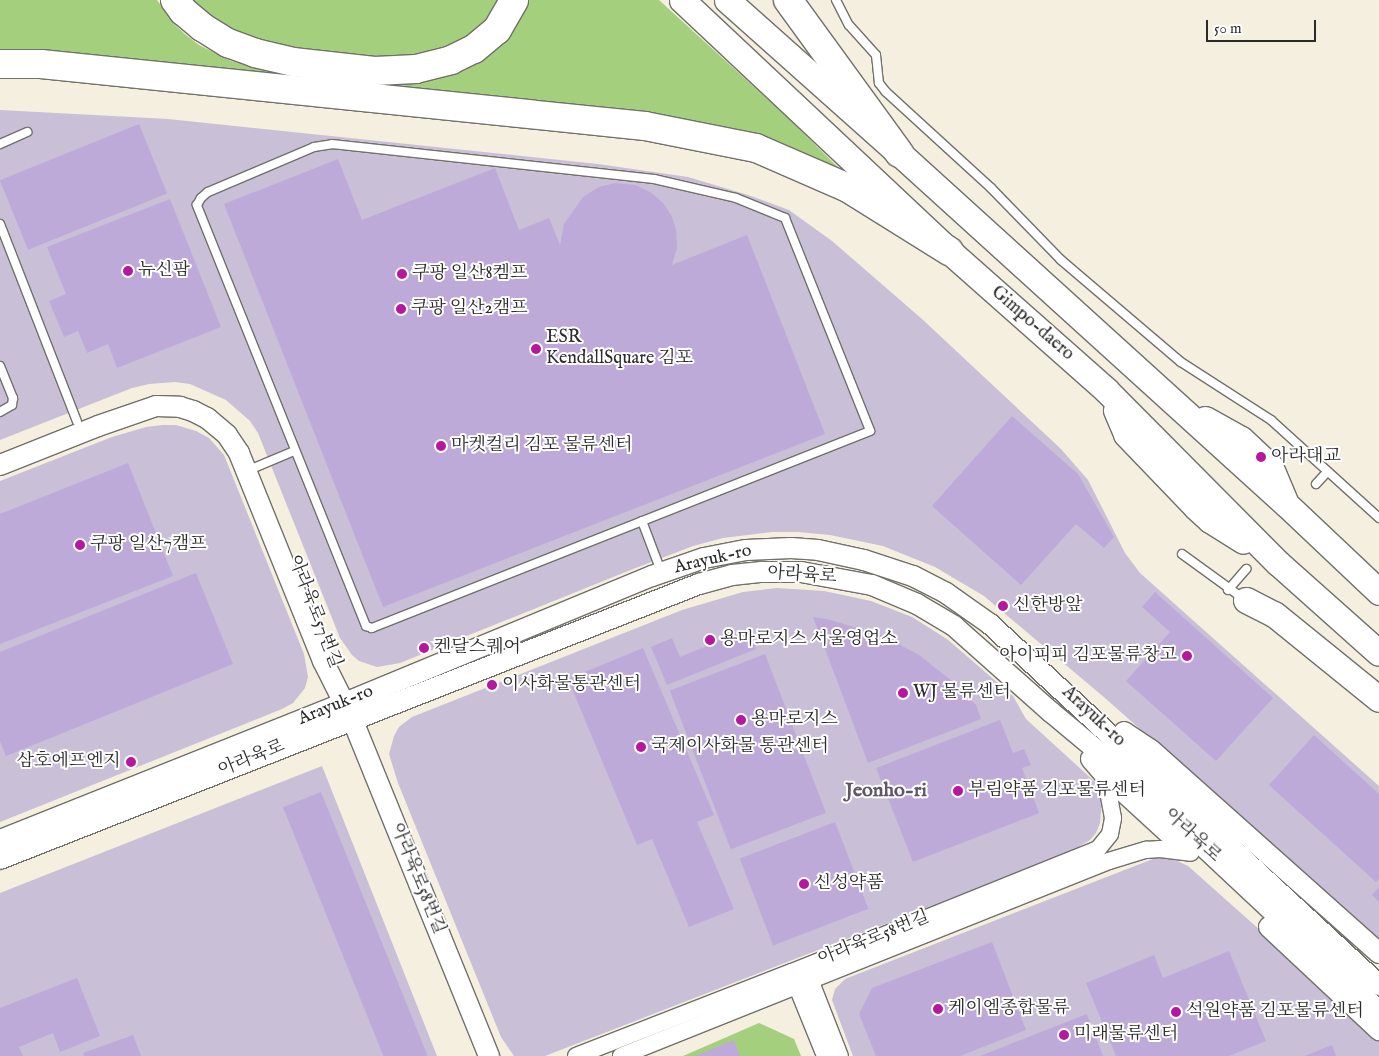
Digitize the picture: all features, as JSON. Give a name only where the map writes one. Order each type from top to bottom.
[{"type":"highway","points":[[175,0],[202,27],[228,43],[255,53],[293,62],[375,71],[416,69],[451,60],[474,48],[497,30],[514,0]]},
{"type":"highway","points":[[788,0],[899,152]]},
{"type":"highway","points":[[0,58],[40,64],[645,126],[756,148],[848,188],[949,251]]},
{"type":"highway","points":[[0,64],[40,64]]},
{"type":"main road","name":"Gimpo-daero","points":[[682,0],[949,251],[1106,390],[1278,563],[1379,652]]},
{"type":"main road","name":"Gimpo-daero","points":[[727,0],[899,152],[1286,504],[1379,592]]},
{"type":"main road","points":[[1237,595],[1274,614],[1379,699]]},
{"type":"street","name":"아라육로57번길","points":[[0,453],[77,422],[152,396],[165,395],[190,398],[206,405],[230,422],[239,433],[256,467],[335,656],[345,702]]},
{"type":"street","name":"아라육로57번길","points":[[0,465],[156,406],[180,407],[207,418],[228,435],[239,453],[323,661],[345,702]]},
{"type":"street","name":"Arayuk-ro","points":[[0,840],[345,702],[662,572],[704,558],[746,550],[791,548],[818,550],[864,560],[913,576],[959,600],[990,624],[1070,696],[1379,985]]},
{"type":"street","name":"아라육로","points":[[0,859],[699,584],[732,576],[774,572],[801,572],[846,579],[880,588],[917,604],[954,626],[1129,778],[1379,1011]]},
{"type":"street","points":[[1070,696],[1151,750],[1379,954]]},
{"type":"street","name":"아라육로58번길","points":[[345,702],[489,1056]]},
{"type":"street","points":[[1051,712],[1105,775],[1379,1030]]},
{"type":"street","name":"아라육로58번길","points":[[576,1056],[801,976],[1098,849],[1110,834],[1113,818],[1105,775]]},
{"type":"street","points":[[621,1056],[801,976],[1131,853],[1160,849],[1191,853]]},
{"type":"street","points":[[801,976],[825,1056]]},
{"type":"street","points":[[801,976],[840,1056]]},
{"type":"lane","points":[[836,0],[850,25],[876,54],[879,83],[886,92],[992,188],[1080,277],[1192,370],[1271,420],[1379,518]]},
{"type":"lane","points":[[0,144],[27,132]]},
{"type":"lane","points":[[332,144],[621,174],[679,184],[736,198],[786,218],[870,431],[369,628],[364,624],[294,451],[198,210],[198,202],[204,195],[314,147],[332,144]]},
{"type":"lane","points":[[0,224],[77,422]]},
{"type":"lane","points":[[0,366],[12,398],[12,405],[0,412]]},
{"type":"lane","points":[[256,467],[294,451]]},
{"type":"lane","points":[[1316,484],[1327,472]]},
{"type":"lane","points":[[642,521],[662,572]]},
{"type":"lane","points":[[1182,554],[1237,595],[1246,569]]},
{"type":"shaded area","points":[[0,110],[168,119],[598,164],[688,177],[748,195],[789,210],[832,241],[922,319],[1061,449],[1088,480],[1125,553],[1140,573],[1379,786],[1379,941],[1105,698],[984,596],[935,567],[883,546],[830,535],[798,532],[772,532],[723,538],[693,546],[628,571],[400,663],[377,667],[359,661],[352,655],[340,638],[258,433],[250,421],[226,400],[190,384],[175,382],[149,384],[132,388],[0,440]]},
{"type":"shaded area","points":[[176,425],[196,431],[209,438],[224,455],[304,654],[308,677],[305,688],[293,703],[282,709],[0,822],[0,481],[112,437],[146,427]]},
{"type":"shaded area","points":[[777,588],[824,591],[871,601],[912,617],[947,639],[1013,696],[1026,719],[1095,782],[1102,800],[1100,823],[1096,833],[1090,840],[1068,853],[545,1056],[514,1056],[501,1037],[398,783],[389,754],[394,736],[399,727],[412,717],[682,610],[743,592]]},
{"type":"shaded area","points":[[322,766],[437,1056],[0,1056],[0,893]]},
{"type":"shaded area","points":[[1158,857],[1169,857],[1188,866],[1379,1036],[1379,1056],[853,1056],[832,1000],[835,989],[845,979]]},
{"type":"green space","points":[[0,0],[157,0],[174,24],[186,35],[199,45],[231,61],[260,68],[356,81],[434,77],[524,0],[659,0],[787,117],[855,184],[783,148],[0,50]]},
{"type":"green space","points":[[181,0],[508,0],[460,48],[396,65],[238,44]]},
{"type":"green space","points":[[759,1023],[794,1039],[801,1056],[683,1056]]},
{"type":"building","points":[[139,124],[167,194],[28,250],[0,180]]},
{"type":"building","name":"ESR KendallSquare 김포","points":[[338,159],[362,220],[495,168],[519,230],[549,218],[560,245],[564,224],[583,197],[599,187],[615,183],[635,185],[652,193],[664,204],[672,217],[676,229],[677,248],[672,265],[747,235],[825,434],[383,607],[224,204]]},
{"type":"building","name":"뉴신팜","points":[[170,199],[221,327],[117,368],[108,344],[87,353],[78,331],[64,337],[49,301],[66,294],[47,247]]},
{"type":"building","points":[[1012,416],[1078,474],[1114,537],[1104,548],[1076,524],[1021,585],[932,506]]},
{"type":"building","name":"쿠팡 일산7캠프","points":[[128,463],[173,576],[0,644],[0,514]]},
{"type":"building","points":[[196,573],[233,664],[6,756],[0,741],[0,652]]},
{"type":"building","name":"아이피피 김포물류창고","points":[[1155,592],[1273,698],[1216,761],[1126,681],[1170,632],[1142,607]]},
{"type":"building","name":"WJ 물류센터","points":[[813,617],[827,619],[884,636],[919,655],[952,681],[976,705],[981,719],[868,763]]},
{"type":"building","points":[[748,629],[756,649],[667,685],[651,647],[672,638],[680,657]]},
{"type":"building","name":"국제이사화물 통관센터","points":[[643,648],[714,815],[697,822],[734,909],[689,927],[652,839],[637,845],[568,679]]},
{"type":"building","points":[[765,654],[826,813],[731,849],[670,691]]},
{"type":"building","name":"부림약품 김포물류센터","points":[[1000,720],[1013,753],[1024,749],[1031,765],[1022,768],[1039,813],[913,862],[876,768]]},
{"type":"building","points":[[1314,735],[1379,794],[1379,879],[1376,882],[1269,785]]},
{"type":"building","points":[[321,792],[427,1055],[383,1056],[283,807]]},
{"type":"building","name":"신성약품","points":[[835,822],[868,909],[773,945],[740,859]]},
{"type":"building","points":[[1379,887],[1379,902],[1372,895]]},
{"type":"building","points":[[992,942],[1026,1030],[960,1056],[876,1056],[859,1014],[872,988]]},
{"type":"building","name":"석원약품 김포물류센터","points":[[1229,951],[1266,1041],[1229,1056],[1116,1056],[1086,983],[1154,955],[1163,978]]},
{"type":"building","points":[[77,978],[100,1036],[60,1052],[53,1033],[19,1047],[23,1056],[0,1056],[0,1008]]},
{"type":"building","name":"미래물류센터","points":[[1087,1014],[1103,1056],[980,1056]]},
{"type":"building","points":[[133,1035],[141,1056],[84,1056],[83,1053]]},
{"type":"building","points":[[734,1040],[740,1056],[695,1056]]},
{"type":"building","points":[[1332,1045],[1336,1056],[1305,1056]]},
{"type":"place","name":"뉴신팜","points":[[128,271]]},
{"type":"place","name":"쿠팡 일산8켐프","points":[[402,274]]},
{"type":"place","name":"쿠팡 일산2캠프","points":[[401,309]]},
{"type":"place","name":"ESR KendallSquare 김포","points":[[536,349]]},
{"type":"place","name":"마켓컬리 김포 물류센터","points":[[441,446]]},
{"type":"place","name":"아라대교","points":[[1261,457]]},
{"type":"place","name":"쿠팡 일산7캠프","points":[[80,545]]},
{"type":"place","name":"신한방앞","points":[[1003,606]]},
{"type":"place","name":"용마로지스 서울영업소","points":[[710,640]]},
{"type":"place","name":"켄달스퀘어","points":[[424,648]]},
{"type":"place","name":"아이피피 김포물류창고","points":[[1187,656]]},
{"type":"place","name":"이사화물통관센터","points":[[492,685]]},
{"type":"place","name":"WJ 물류센터","points":[[903,693]]},
{"type":"place","name":"용마로지스","points":[[741,720]]},
{"type":"place","name":"국제이사화물 통관센터","points":[[641,747]]},
{"type":"place","name":"삼호에프엔지","points":[[131,762]]},
{"type":"place","name":"부림약품 김포물류센터","points":[[958,791]]},
{"type":"place","name":"신성약품","points":[[804,884]]},
{"type":"place","name":"케이엠종합물류","points":[[938,1009]]},
{"type":"place","name":"석원약품 김포물류센터","points":[[1176,1012]]},
{"type":"place","name":"미래물류센터","points":[[1064,1035]]},
{"type":"district","name":"Jeonho-ri","points":[[886,790]]}]
